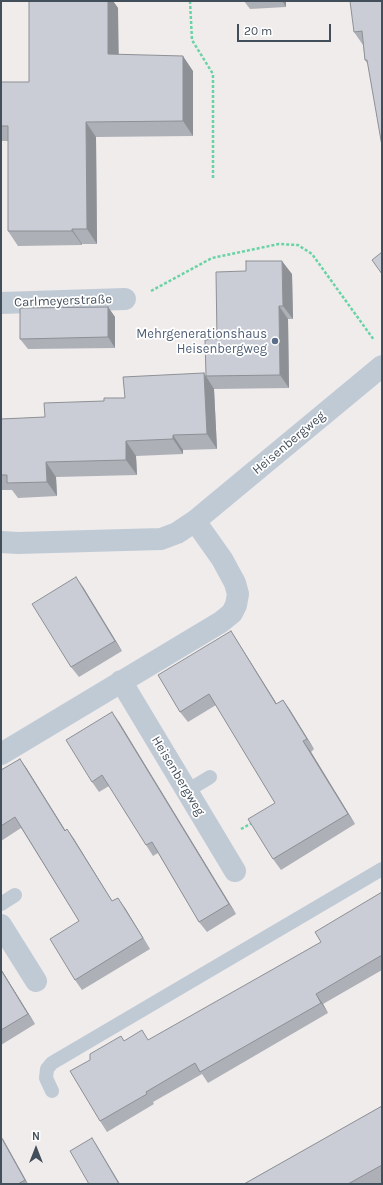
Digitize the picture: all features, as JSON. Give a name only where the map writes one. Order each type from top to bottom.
[{"type":"street","name":"Carlmeyerstraße","points":[[1,303],[125,299]]},
{"type":"street","name":"Heisenbergweg","points":[[1,542],[161,539],[177,533],[195,521],[380,355]]},
{"type":"street","points":[[1,754],[221,622],[232,613],[236,605],[238,594],[235,583],[222,558],[195,521]]},
{"type":"street","name":"Heisenbergweg","points":[[121,681],[235,871]]},
{"type":"street","points":[[1,925],[36,981]]},
{"type":"lane","points":[[187,791],[210,777]]},
{"type":"lane","points":[[52,1092],[46,1078],[47,1070],[52,1063],[382,869]]},
{"type":"lane","points":[[1,904],[15,895]]},
{"type":"path","points":[[190,1],[192,40],[212,74],[214,180]]},
{"type":"path","points":[[125,299],[147,293],[162,286],[212,258],[279,244],[298,245],[312,254],[380,355]]},
{"type":"path","points":[[218,843],[257,820]]},
{"type":"building","points":[[29,1],[108,1],[108,54],[183,56],[183,121],[86,122],[87,229],[72,229],[72,231],[8,231],[8,126],[1,126],[1,82],[29,82]]},
{"type":"building","points":[[350,1],[382,1],[382,146],[367,60],[365,60],[362,31],[354,32]]},
{"type":"building","points":[[382,252],[382,274],[372,260]]},
{"type":"building","points":[[246,261],[282,261],[283,306],[279,306],[280,375],[206,376],[205,340],[217,339],[216,272],[246,271]]},
{"type":"building","points":[[108,307],[108,337],[20,339],[20,308]]},
{"type":"building","points":[[204,373],[207,434],[173,435],[173,439],[126,441],[126,460],[46,462],[47,482],[7,483],[7,475],[1,475],[1,419],[45,417],[44,403],[104,401],[104,398],[125,398],[123,377]]},
{"type":"building","points":[[76,577],[115,641],[71,667],[32,604]]},
{"type":"building","points":[[231,631],[276,704],[283,700],[307,739],[303,741],[348,814],[273,859],[248,819],[275,803],[209,694],[180,712],[158,675]]},
{"type":"building","points":[[112,712],[229,904],[199,922],[152,842],[146,845],[102,775],[92,782],[66,740]]},
{"type":"building","points":[[20,759],[65,831],[67,829],[112,901],[118,898],[143,938],[75,980],[50,939],[79,921],[15,817],[1,826],[1,770]]},
{"type":"building","points":[[382,892],[382,955],[316,994],[321,1003],[200,1072],[195,1063],[146,1092],[147,1094],[100,1121],[70,1071],[90,1060],[90,1054],[121,1036],[124,1041],[142,1030],[148,1040],[321,942],[315,932]]},
{"type":"building","points":[[1,970],[28,1014],[1,1030]]},
{"type":"building","points":[[382,1106],[382,1165],[348,1184],[244,1184]]},
{"type":"building","points":[[1,1137],[25,1180],[18,1184],[1,1184]]},
{"type":"building","points":[[92,1138],[119,1184],[89,1184],[70,1151]]},
{"type":"place","name":"Mehrgenerationshaus Heisenbergweg","points":[[275,341]]}]
